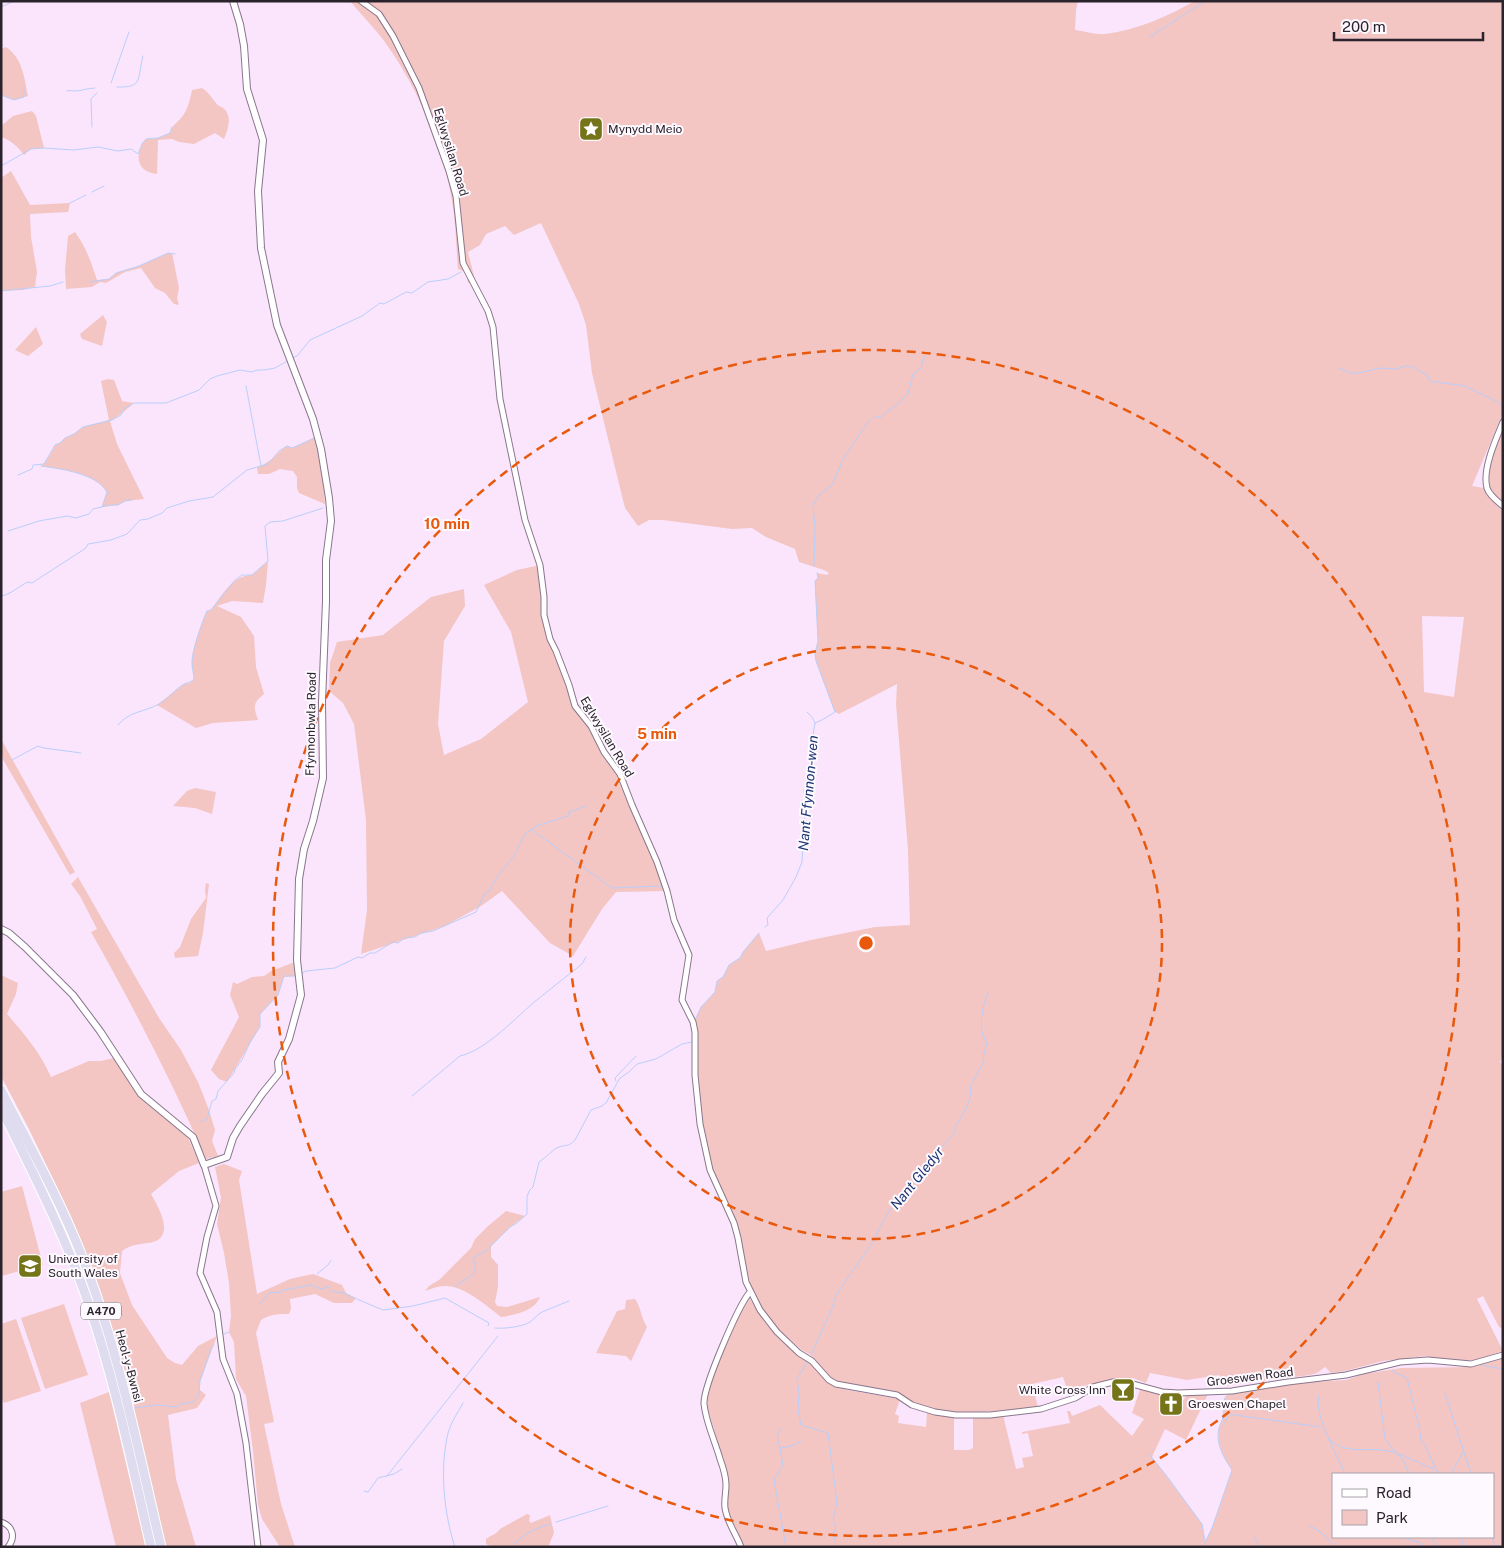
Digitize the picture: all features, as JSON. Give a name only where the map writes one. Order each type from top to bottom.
[{"type":"highway","name":"Heol-y-Bwnsi","points":[[1,1090],[81,1253],[102,1313],[161,1547]]},
{"type":"highway","name":"Heol-y-Bwnsi","points":[[1,1108],[53,1215],[90,1306],[108,1364],[152,1547]]},
{"type":"street","name":"Ffynnonbwla Road","points":[[204,1165],[227,1157],[233,1138],[240,1126],[279,1073],[278,1062],[289,1039],[301,995],[297,960],[298,901],[303,855],[323,778],[322,702],[326,560],[331,521],[321,449],[313,419],[277,325],[261,248],[258,191],[263,140],[247,89],[246,60],[240,24],[233,1]]},
{"type":"street","name":"Eglwysilan Road","points":[[361,1],[379,14],[393,36],[419,88],[449,171],[456,196],[464,263],[488,311],[493,327],[500,399],[526,520],[540,565],[544,616],[550,639],[565,673],[575,706],[591,726],[604,752],[620,774],[657,862],[674,920],[689,955],[682,1000],[693,1022],[695,1032],[696,1086],[703,1142],[710,1170],[736,1231],[746,1282],[750,1292]]},
{"type":"street","points":[[1503,422],[1487,466],[1487,487],[1490,493],[1503,506]]},
{"type":"street","points":[[1,929],[9,933],[25,947],[73,995],[100,1031],[141,1094],[193,1137],[204,1165],[216,1206],[206,1237],[200,1273],[217,1312],[223,1359],[237,1394],[246,1443],[258,1547]]},
{"type":"street","points":[[741,1547],[725,1511],[726,1484],[704,1405],[710,1376],[743,1300],[750,1292]]},
{"type":"street","name":"Groeswen Road","points":[[750,1292],[768,1322],[799,1353],[812,1361],[829,1380],[844,1386],[897,1395],[923,1408],[956,1415],[1042,1409],[1075,1398],[1093,1387],[1113,1382],[1125,1382],[1162,1392],[1232,1391],[1346,1375],[1400,1362],[1428,1360],[1471,1364],[1503,1355]]},
{"type":"street","points":[[1,1522],[8,1524],[12,1532],[12,1541],[8,1547]]},
{"type":"green space","points":[[350,1],[1078,1],[1075,30],[1102,34],[1141,26],[1195,1],[1503,1],[1503,413],[1472,486],[1484,488],[1487,495],[1503,512],[1503,1052],[1500,1063],[1503,1064],[1503,1329],[1499,1327],[1483,1296],[1477,1299],[1503,1351],[1476,1360],[1446,1360],[1425,1356],[1383,1361],[1331,1373],[1325,1367],[1317,1373],[1310,1375],[1224,1386],[1219,1375],[1187,1380],[1150,1373],[1146,1383],[1133,1378],[1124,1378],[1067,1389],[1063,1377],[1032,1384],[1038,1407],[973,1413],[934,1410],[917,1404],[899,1394],[836,1381],[829,1377],[811,1355],[802,1350],[770,1322],[752,1291],[737,1230],[715,1179],[708,1155],[702,1121],[698,1077],[698,1030],[695,1020],[701,1007],[715,992],[717,981],[723,977],[729,965],[740,958],[759,933],[766,951],[875,927],[910,925],[908,850],[896,704],[897,684],[839,714],[835,712],[815,654],[818,641],[815,581],[818,578],[817,573],[827,575],[829,573],[799,562],[795,549],[766,537],[752,528],[732,529],[663,520],[649,520],[638,526],[625,508],[592,373],[586,325],[579,304],[541,223],[514,235],[505,226],[486,234],[480,245],[468,252],[475,280],[468,283],[466,272],[458,269],[452,201],[443,162],[429,121],[400,64],[380,36]],"holes":[[[1422,616],[1464,617],[1454,697],[1424,692]]]},
{"type":"green space","points":[[6,47],[12,52],[19,63],[24,75],[28,96],[14,100],[1,95],[1,49]]},
{"type":"green space","points":[[202,88],[228,115],[228,127],[224,139],[215,133],[194,144],[172,139],[158,140],[157,174],[145,170],[141,166],[139,156],[146,139],[158,138],[170,133],[173,126],[186,111],[192,90]]},
{"type":"green space","points":[[32,111],[36,116],[44,148],[31,149],[24,155],[14,144],[1,137],[1,126],[13,116]]},
{"type":"green space","points":[[11,171],[30,205],[70,203],[68,212],[30,214],[31,237],[37,272],[35,287],[23,290],[1,291],[1,178]]},
{"type":"green space","points":[[75,232],[85,249],[97,280],[109,279],[116,273],[172,253],[179,288],[177,298],[179,305],[174,304],[165,293],[155,288],[141,268],[125,272],[106,283],[100,282],[92,287],[66,289],[65,270],[68,236]]},
{"type":"green space","points":[[103,315],[107,322],[102,346],[82,339],[80,334]]},
{"type":"green space","points":[[36,327],[43,344],[28,356],[15,350]]},
{"type":"green space","points":[[114,380],[122,401],[134,403],[110,421],[117,444],[144,499],[125,501],[118,505],[102,507],[107,492],[95,480],[77,473],[41,466],[55,445],[65,438],[83,427],[109,420],[101,381]]},
{"type":"green space","points":[[1503,429],[1503,502],[1492,491],[1489,481],[1493,458]]},
{"type":"green space","points":[[315,437],[322,467],[325,504],[299,493],[297,477],[293,471],[280,469],[269,474],[258,474],[257,467],[270,460],[287,446],[292,448]]},
{"type":"green space","points":[[268,561],[263,603],[232,601],[217,606],[241,617],[254,636],[256,667],[264,694],[255,705],[258,720],[213,723],[196,728],[157,705],[184,684],[190,683],[194,679],[193,653],[207,611],[211,610],[234,582],[239,578],[252,575]]},
{"type":"green space","points":[[540,565],[548,631],[575,706],[620,774],[667,891],[616,892],[602,909],[573,956],[550,943],[502,891],[481,906],[445,926],[361,954],[367,910],[366,820],[354,724],[343,703],[329,691],[330,663],[337,642],[383,635],[431,597],[464,589],[465,606],[444,641],[438,724],[444,755],[481,739],[528,702],[511,632],[484,585],[517,570]]},
{"type":"green space","points":[[1,739],[75,872],[70,875],[1,756]]},
{"type":"green space","points":[[195,788],[216,792],[212,814],[195,808],[173,806],[187,791]]},
{"type":"green space","points":[[78,877],[198,1082],[215,1130],[212,1141],[218,1156],[206,1159],[152,1044],[91,932],[97,929],[80,896],[71,884]]},
{"type":"green space","points":[[206,883],[209,884],[198,956],[175,958],[174,953],[180,947],[191,919],[206,898]]},
{"type":"green space","points":[[295,962],[297,976],[284,977],[278,995],[260,1014],[260,1027],[227,1082],[219,1079],[211,1070],[239,1017],[230,995],[233,982],[237,984],[252,977],[264,976],[271,971]]},
{"type":"green space","points":[[1,975],[18,983],[16,994],[7,1014],[37,1052],[51,1077],[89,1061],[114,1058],[131,1084],[153,1109],[187,1135],[199,1163],[179,1171],[151,1194],[162,1218],[164,1231],[156,1241],[131,1246],[122,1251],[120,1273],[132,1305],[167,1358],[182,1365],[198,1346],[217,1336],[200,1381],[200,1390],[206,1395],[197,1408],[168,1415],[176,1479],[196,1547],[166,1547],[137,1429],[134,1408],[116,1341],[96,1278],[72,1219],[29,1129],[1,1076]]},
{"type":"green space","points":[[224,1164],[242,1171],[239,1180],[257,1294],[290,1279],[313,1274],[342,1285],[346,1293],[356,1298],[352,1303],[334,1303],[315,1294],[290,1299],[291,1309],[289,1314],[264,1318],[261,1320],[256,1333],[274,1422],[264,1424],[281,1504],[295,1547],[280,1547],[262,1519],[258,1505],[246,1396],[236,1379],[234,1342],[229,1332],[231,1316],[229,1283],[217,1224],[221,1197],[215,1167]]},
{"type":"green space","points":[[22,1186],[43,1265],[1,1276],[1,1192]]},
{"type":"green space","points":[[506,1211],[525,1216],[510,1227],[491,1246],[491,1257],[498,1265],[498,1287],[495,1302],[497,1306],[507,1307],[540,1297],[534,1306],[524,1312],[501,1317],[467,1292],[459,1289],[442,1286],[425,1291],[439,1280],[471,1248],[475,1239]]},
{"type":"green space","points":[[749,1298],[781,1340],[832,1384],[847,1390],[900,1399],[895,1414],[899,1416],[898,1423],[926,1427],[927,1413],[954,1417],[954,1450],[969,1450],[973,1448],[973,1417],[1003,1415],[1016,1469],[1024,1467],[1022,1458],[1033,1456],[1028,1433],[1022,1434],[1022,1432],[1070,1423],[1067,1411],[1070,1411],[1072,1416],[1100,1405],[1132,1436],[1144,1419],[1132,1413],[1141,1387],[1161,1393],[1159,1397],[1167,1401],[1164,1407],[1173,1411],[1177,1401],[1179,1402],[1180,1399],[1184,1400],[1186,1395],[1208,1394],[1186,1440],[1165,1429],[1152,1457],[1202,1524],[1205,1541],[1212,1528],[1232,1470],[1221,1451],[1218,1435],[1224,1415],[1225,1401],[1229,1393],[1252,1391],[1275,1385],[1346,1380],[1364,1374],[1401,1368],[1470,1367],[1503,1358],[1503,1547],[744,1547],[727,1507],[728,1492],[707,1406],[708,1392],[746,1299]]},
{"type":"green space","points":[[635,1299],[647,1327],[631,1361],[626,1356],[596,1353],[617,1311],[625,1309],[626,1300]]},
{"type":"green space","points":[[64,1304],[88,1375],[45,1389],[21,1318]]},
{"type":"green space","points":[[16,1319],[41,1391],[4,1403],[1,1396],[1,1324]]},
{"type":"green space","points":[[109,1392],[146,1547],[116,1547],[80,1403]]},
{"type":"green space","points":[[527,1514],[530,1515],[529,1521],[531,1523],[550,1515],[554,1533],[548,1547],[492,1547],[486,1544],[486,1539]]},
{"type":"waterway","points":[[1,7],[14,1]]},
{"type":"waterway","points":[[1150,37],[1205,1]]},
{"type":"waterway","points":[[111,83],[129,32]]},
{"type":"waterway","points":[[117,87],[132,86],[136,83],[143,56]]},
{"type":"waterway","points":[[67,91],[95,88]]},
{"type":"waterway","points":[[1,95],[14,100],[24,97],[24,90]]},
{"type":"waterway","points":[[92,127],[91,99],[97,93]]},
{"type":"waterway","points":[[1,166],[31,149],[74,150],[98,147],[118,151],[131,149],[138,154],[146,139],[158,138],[170,133],[172,127]]},
{"type":"waterway","points":[[92,192],[104,186]]},
{"type":"waterway","points":[[70,203],[86,195]]},
{"type":"waterway","points":[[90,282],[109,279],[116,273],[139,266],[168,253],[175,254]]},
{"type":"waterway","points":[[292,358],[297,356],[310,340],[362,316],[380,303],[384,304],[406,292],[412,293],[428,282],[448,279],[461,272]]},
{"type":"waterway","points":[[1,291],[50,286],[63,282]]},
{"type":"waterway","name":"Nant Ffynnon-wen","points":[[874,417],[881,417],[908,394],[913,374],[921,368],[925,356]]},
{"type":"waterway","points":[[18,475],[32,469],[33,465],[44,464],[55,445],[65,438],[83,427],[112,420],[121,415],[124,409],[134,403],[166,403],[199,390],[210,379],[217,376],[240,370],[251,372],[275,368],[289,360]]},
{"type":"waterway","points":[[1338,368],[1350,373],[1359,373],[1380,368],[1413,367],[1428,376],[1430,381],[1465,386],[1496,401],[1502,406]]},
{"type":"waterway","points":[[246,386],[261,466]]},
{"type":"waterway","name":"Nant Ffynnon-wen","points":[[814,566],[815,527],[813,505],[819,495],[832,485],[843,459],[870,419]]},
{"type":"waterway","points":[[1,596],[28,582],[32,583],[86,548],[88,544],[111,540],[127,534],[140,520],[162,513],[167,508],[189,501],[213,497],[247,470],[268,464],[279,451],[287,446],[292,448],[315,438]]},
{"type":"waterway","points":[[41,466],[77,473],[95,480],[107,492],[102,507]]},
{"type":"waterway","points":[[8,531],[39,521],[67,516],[76,518],[89,514],[93,509],[118,505],[132,500]]},
{"type":"waterway","points":[[118,725],[132,714],[159,704],[181,686],[194,679],[193,653],[207,611],[211,610],[235,580],[242,575],[252,575],[268,561],[265,526],[270,522],[283,521],[323,508]]},
{"type":"waterway","name":"Nant Ffynnon-wen","points":[[765,927],[768,925],[767,918],[783,900],[802,862],[805,808],[811,763],[810,754],[815,723],[835,712],[815,654],[818,641],[815,581],[818,578],[817,573]]},
{"type":"waterway","points":[[807,712],[815,723]]},
{"type":"waterway","points":[[12,760],[38,746],[81,753]]},
{"type":"waterway","name":"Nant Ffynnon-wen","points":[[804,790],[805,807]]},
{"type":"waterway","points":[[302,973],[335,968],[358,957],[362,958],[370,953],[375,953],[393,942],[398,943],[404,938],[415,937],[421,933],[433,931],[476,912],[485,893],[489,891],[513,857],[525,834],[536,826],[568,816],[569,812],[586,806]]},
{"type":"waterway","points":[[532,830],[612,888],[662,886]]},
{"type":"waterway","name":"Nant Ffynnon-wen","points":[[695,1020],[701,1007],[715,992],[717,981],[723,977],[729,965],[740,958],[759,933]]},
{"type":"waterway","points":[[412,1096],[460,1056],[470,1053],[491,1040],[582,964],[586,957]]},
{"type":"waterway","points":[[201,1122],[207,1119],[212,1101],[216,1099],[218,1091],[234,1073],[242,1060],[251,1040],[260,1027],[260,1014],[278,995],[284,976],[296,976]]},
{"type":"waterway","name":"Nant Gledyr","points":[[811,1355],[831,1311],[836,1295],[874,1240],[894,1203],[927,1170],[934,1156],[955,1132],[955,1127],[966,1109],[971,1094],[970,1087],[984,1061],[987,1043],[981,1026],[988,993]]},
{"type":"waterway","name":"Nant Ffynnon-wen","points":[[456,1286],[474,1272],[475,1264],[473,1258],[487,1250],[510,1227],[527,1214],[527,1197],[533,1187],[539,1162],[557,1148],[568,1145],[575,1140],[591,1110],[606,1103],[620,1078],[637,1064],[656,1059],[682,1044],[692,1042]]},
{"type":"waterway","points":[[616,1081],[615,1078],[636,1056]]},
{"type":"waterway","points":[[317,1274],[331,1260]]},
{"type":"waterway","name":"Nant Ffynnon-wen","points":[[259,1304],[269,1293],[311,1285],[321,1289],[328,1287],[333,1292],[345,1293],[383,1310],[413,1306],[445,1298],[489,1323],[488,1326]]},
{"type":"waterway","points":[[495,1328],[527,1324],[542,1312],[569,1301]]},
{"type":"waterway","name":"Nant Ffynnon-wen","points":[[224,1334],[229,1332]]},
{"type":"waterway","points":[[387,1476],[498,1336]]},
{"type":"waterway","name":"Nant Ffynnon-wen","points":[[134,1408],[157,1405],[177,1407],[180,1404],[193,1402],[199,1395],[200,1381],[214,1345]]},
{"type":"waterway","name":"Nant Gledyr","points":[[807,1362],[797,1379],[799,1393],[798,1410],[801,1425],[828,1433],[837,1502],[833,1520],[836,1528],[834,1533],[836,1547]]},
{"type":"waterway","points":[[1481,1365],[1503,1369]]},
{"type":"waterway","points":[[1392,1371],[1407,1378],[1421,1440],[1438,1473]]},
{"type":"waterway","points":[[1378,1382],[1385,1439],[1395,1452]]},
{"type":"waterway","points":[[1445,1393],[1471,1473]]},
{"type":"waterway","points":[[1319,1395],[1319,1413],[1322,1424],[1345,1473]]},
{"type":"waterway","points":[[1203,1547],[1212,1528],[1232,1470],[1223,1455],[1218,1439],[1226,1396]]},
{"type":"waterway","points":[[455,1547],[448,1521],[444,1493],[444,1465],[448,1433],[463,1403]]},
{"type":"waterway","points":[[1225,1423],[1228,1414],[1320,1427]]},
{"type":"waterway","points":[[780,1448],[778,1433],[781,1428]]},
{"type":"waterway","points":[[1329,1439],[1347,1449],[1388,1451],[1434,1469]]},
{"type":"waterway","points":[[786,1547],[774,1480],[783,1465],[780,1448],[791,1446],[801,1441]]},
{"type":"waterway","points":[[1452,1473],[1463,1452]]},
{"type":"waterway","points":[[1149,1454],[1202,1524],[1205,1540]]},
{"type":"waterway","points":[[1398,1455],[1403,1459],[1409,1473]]},
{"type":"waterway","points":[[364,1491],[368,1492],[378,1478],[394,1474],[402,1469]]},
{"type":"waterway","points":[[556,1522],[608,1506]]},
{"type":"waterway","points":[[511,1547],[529,1533],[550,1524]]},
{"type":"waterway","points":[[1310,1526],[1321,1532],[1336,1547]]},
{"type":"waterway","points":[[1255,1537],[1259,1547]]},
{"type":"waterway","points":[[1404,1538],[1421,1543],[1425,1547]]},
{"type":"waterway","points":[[1430,1538],[1440,1547]]},
{"type":"waterway","points":[[1461,1538],[1463,1543],[1461,1547]]},
{"type":"waterway","points":[[1492,1538],[1495,1547]]},
{"type":"place","name":"Mynydd Meio","points":[[591,129]]},
{"type":"place","name":"University of South Wales","points":[[30,1266]]},
{"type":"place","name":"White Cross Inn","points":[[1123,1390]]},
{"type":"place","name":"Groeswen Chapel","points":[[1171,1404]]}]
